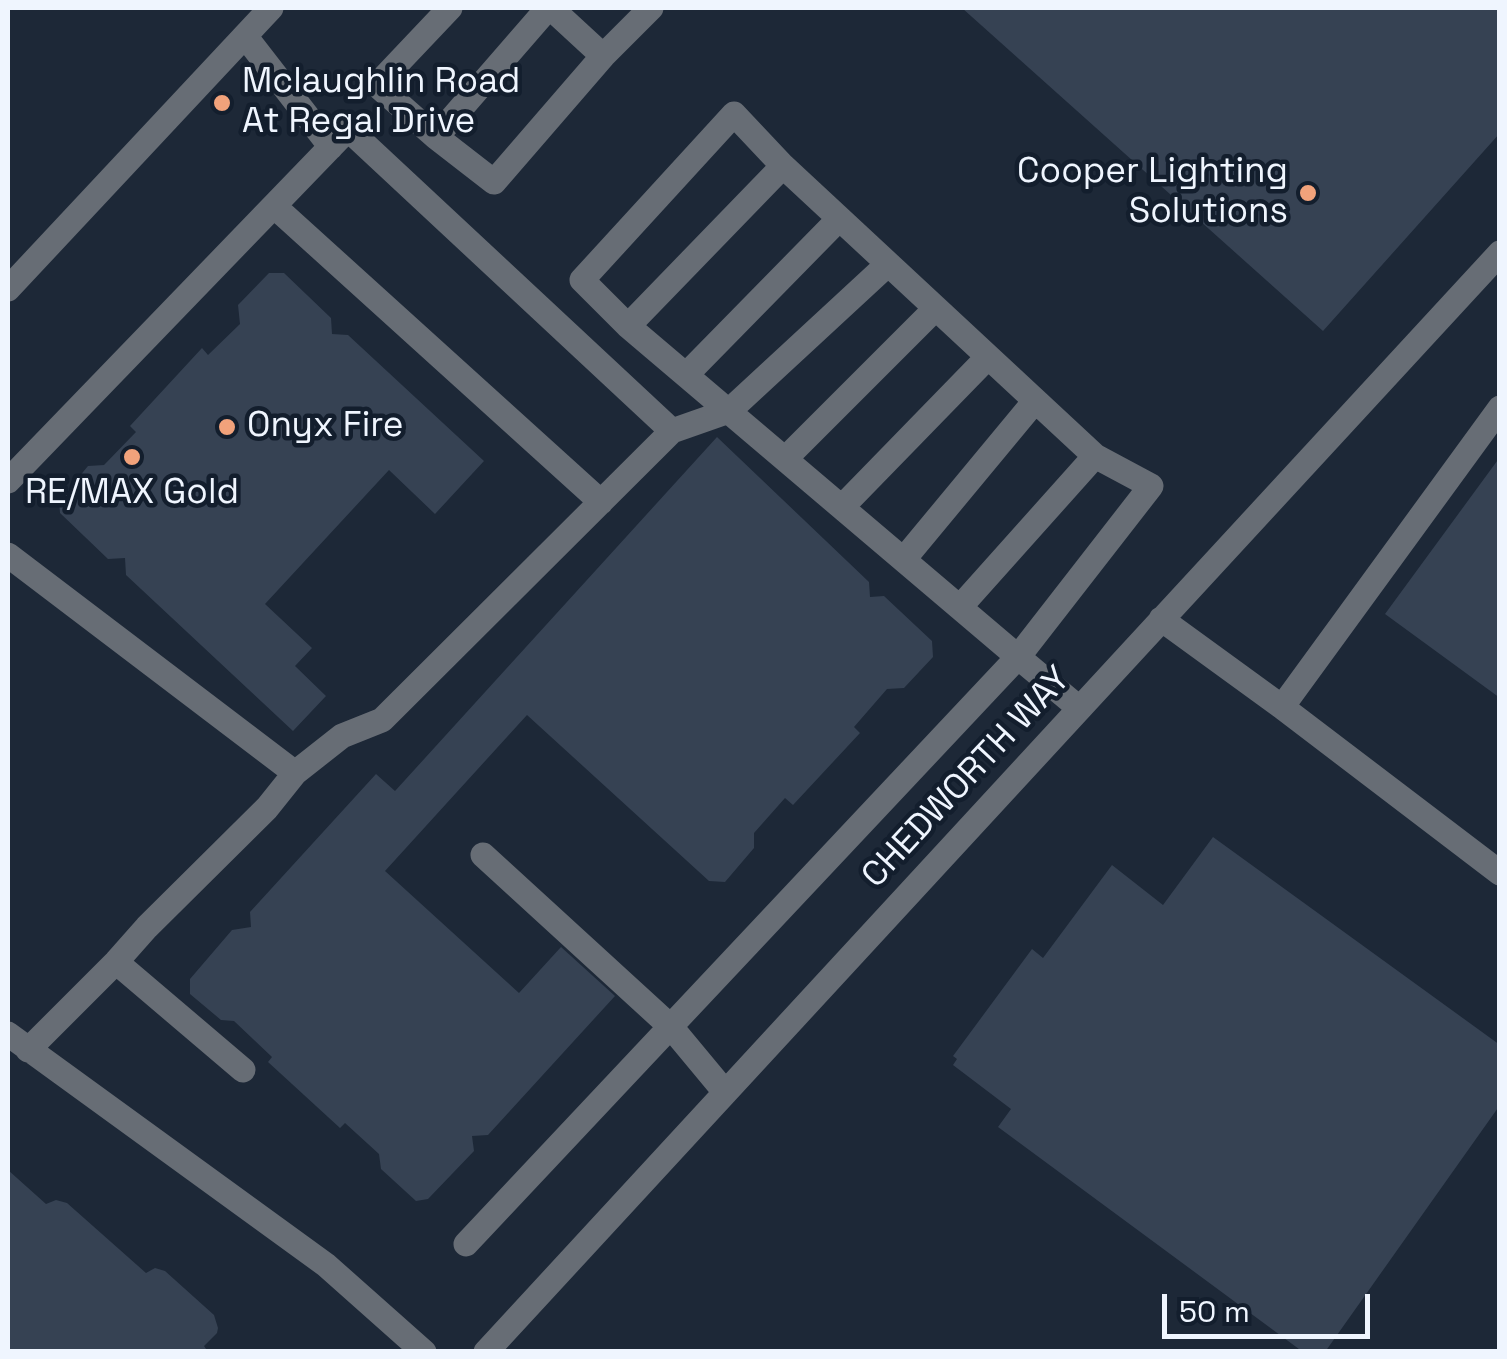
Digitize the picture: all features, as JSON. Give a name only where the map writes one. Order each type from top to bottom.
[{"type":"street","points":[[8,289],[271,8]]},
{"type":"street","points":[[450,8],[377,85],[494,182],[603,56],[651,8]]},
{"type":"street","points":[[436,137],[550,8],[603,56]]},
{"type":"street","points":[[244,36],[332,146]]},
{"type":"street","points":[[466,1244],[1018,657],[1152,486],[1094,456],[783,166],[734,114],[582,280],[628,326],[785,458],[1018,657],[1079,708]]},
{"type":"street","points":[[8,481],[348,129],[672,431]]},
{"type":"street","points":[[628,326],[783,166]]},
{"type":"street","points":[[274,206],[601,502]]},
{"type":"street","points":[[686,375],[839,219]]},
{"type":"street","name":"CHEDWORTH WAY","points":[[486,1352],[1500,253]]},
{"type":"street","points":[[424,1352],[326,1265],[18,1042],[116,962],[146,926],[267,808],[295,774],[342,736],[382,720],[672,431],[729,411],[888,264]]},
{"type":"street","points":[[785,458],[936,308]]},
{"type":"street","points":[[842,507],[988,356]]},
{"type":"street","points":[[904,560],[1035,400]]},
{"type":"street","points":[[1282,707],[1500,408]]},
{"type":"street","points":[[960,607],[1094,456]]},
{"type":"street","points":[[8,555],[295,774]]},
{"type":"street","points":[[1161,619],[1500,873]]},
{"type":"street","points":[[483,855],[671,1027],[725,1092]]},
{"type":"street","points":[[116,962],[244,1070]]},
{"type":"building","name":"Cooper Lighting Solutions","points":[[962,8],[1500,8],[1500,133],[1323,331]]},
{"type":"building","points":[[269,273],[284,273],[331,318],[332,334],[348,335],[484,461],[435,514],[389,470],[265,604],[312,648],[295,666],[326,696],[293,731],[126,575],[125,558],[108,559],[60,513],[59,501],[88,466],[104,465],[136,432],[130,426],[202,348],[208,355],[240,324],[238,305]]},
{"type":"building","points":[[717,437],[869,582],[870,597],[884,596],[932,641],[933,657],[904,688],[887,689],[854,727],[860,733],[793,805],[785,798],[754,833],[754,848],[725,882],[709,881],[527,715],[385,871],[519,993],[561,947],[615,996],[488,1135],[472,1136],[474,1151],[428,1199],[416,1201],[381,1169],[379,1154],[345,1123],[340,1128],[268,1062],[272,1057],[234,1021],[221,1020],[190,994],[190,979],[232,930],[251,927],[250,912],[376,774],[395,791]]},
{"type":"building","points":[[1500,457],[1500,698],[1385,614]]},
{"type":"building","points":[[1213,837],[1500,1045],[1500,1105],[1325,1352],[1303,1352],[998,1127],[1011,1109],[953,1065],[957,1059],[953,1056],[1032,949],[1043,958],[1112,865],[1163,905]]},
{"type":"building","points":[[8,1170],[46,1204],[56,1200],[67,1203],[146,1273],[155,1268],[165,1271],[214,1315],[218,1328],[204,1346],[208,1352],[8,1352]]},
{"type":"place","name":"Mclaughlin Road At Regal Drive","points":[[222,103]]},
{"type":"place","name":"Cooper Lighting Solutions","points":[[1308,193]]},
{"type":"place","name":"Onyx Fire","points":[[227,427]]},
{"type":"place","name":"RE/MAX Gold","points":[[132,457]]}]
